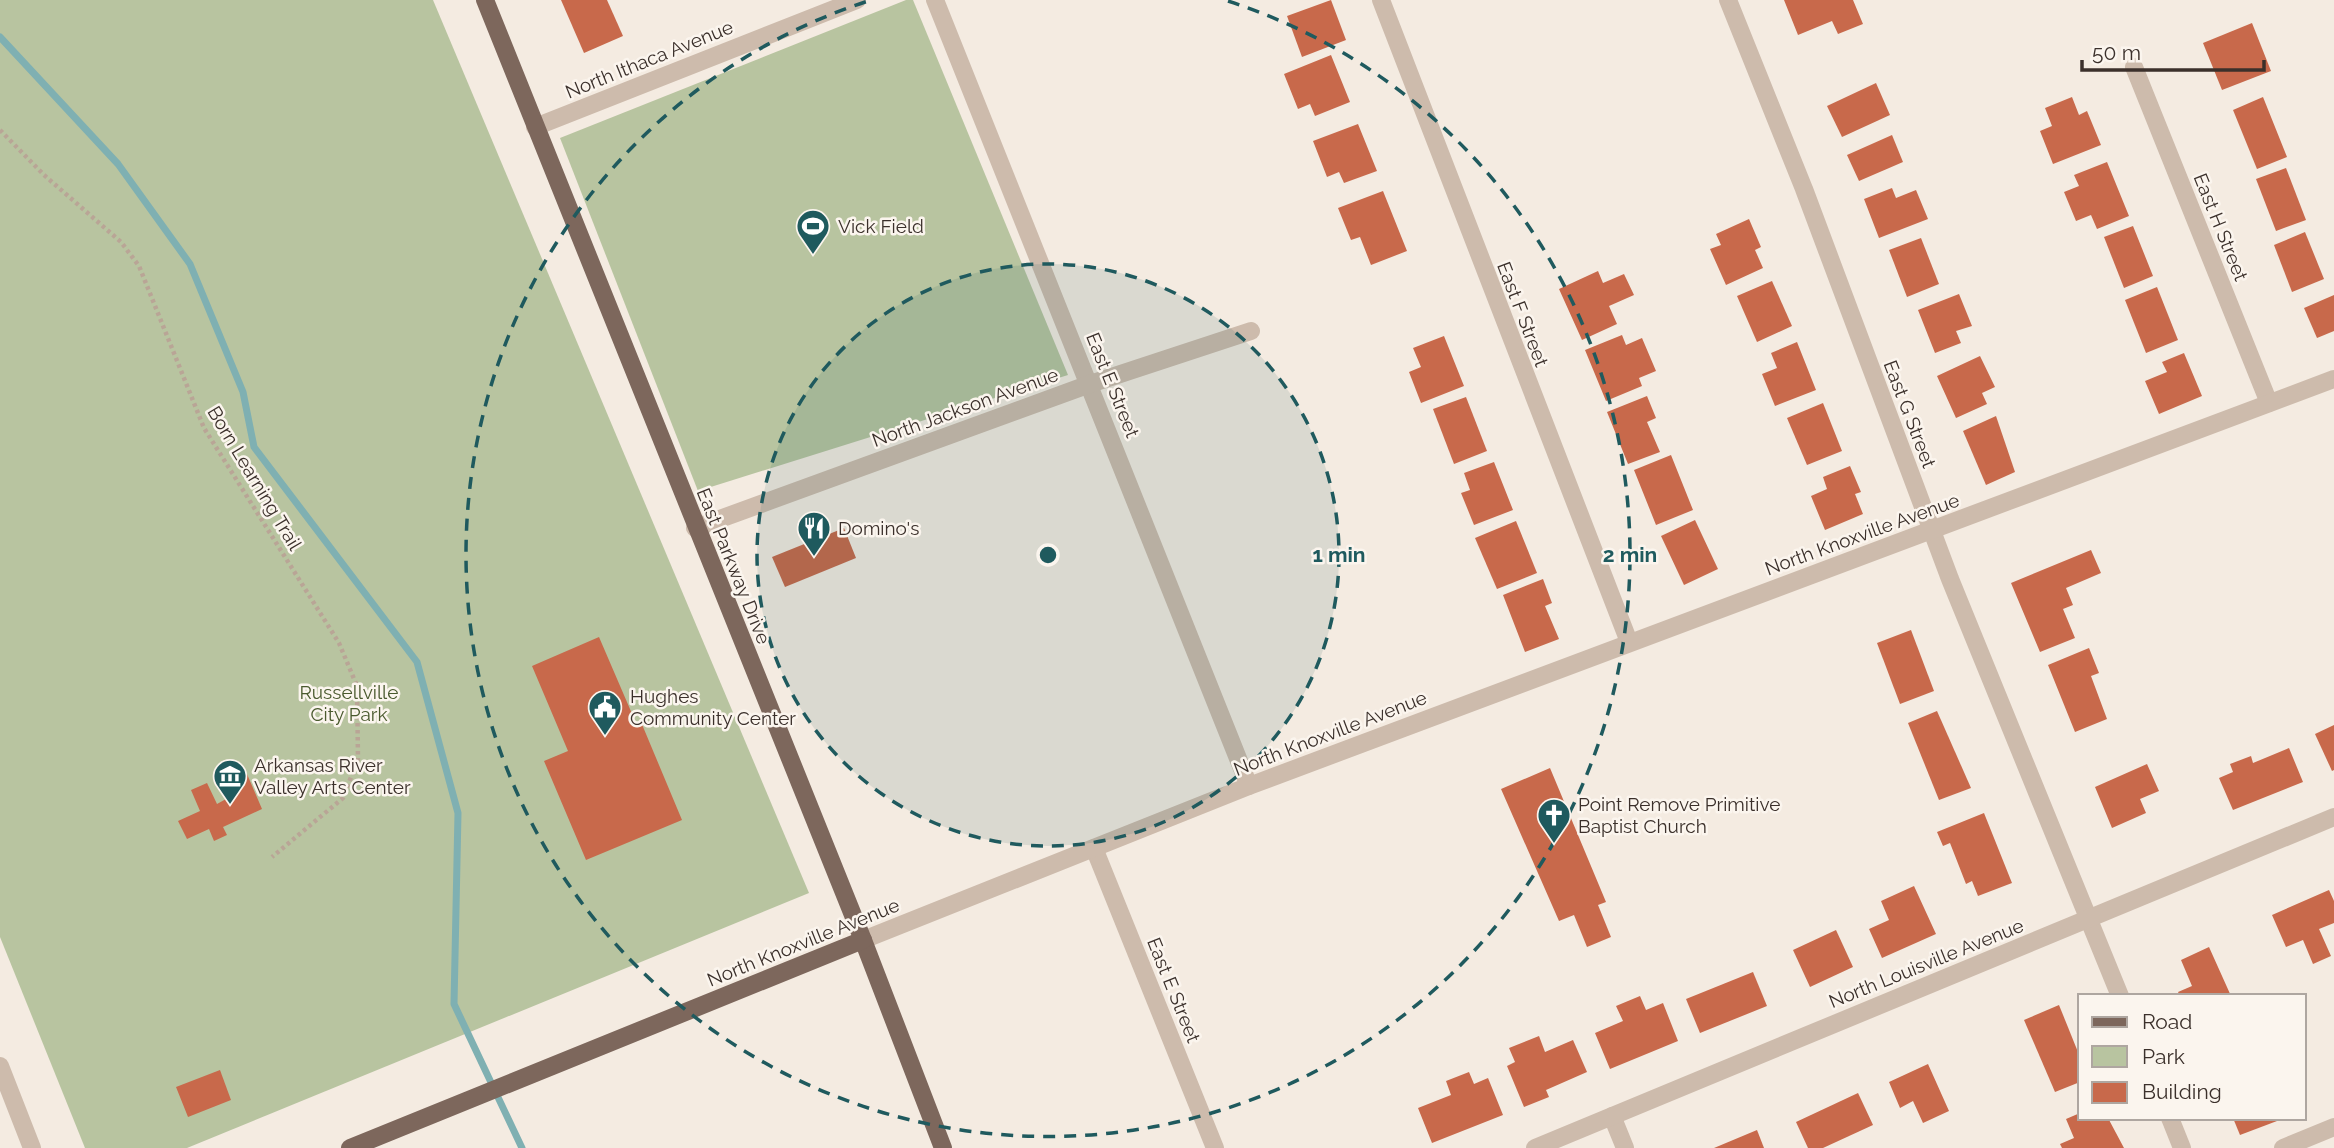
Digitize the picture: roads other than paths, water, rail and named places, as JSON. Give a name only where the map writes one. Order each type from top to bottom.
[{"type":"main road","name":"East Parkway Drive","points":[[485,0],[695,528],[863,940],[943,1148]]},
{"type":"main road","name":"North Knoxville Avenue","points":[[350,1148],[863,940]]},
{"type":"street","name":"North Ithaca Avenue","points":[[535,127],[857,0]]},
{"type":"street","name":"East E Street","points":[[935,0],[1249,786]]},
{"type":"street","name":"East F Street","points":[[1381,0],[1629,642]]},
{"type":"street","name":"East G Street","points":[[1728,0],[1804,189],[1932,531],[2119,994]]},
{"type":"street","name":"East H Street","points":[[2134,67],[2269,403]]},
{"type":"street","name":"North Jackson Avenue","points":[[695,528],[1090,384],[1251,331]]},
{"type":"street","name":"North Knoxville Avenue","points":[[863,940],[1249,786],[2334,379]]},
{"type":"street","name":"North Louisville Avenue","points":[[1535,1148],[2334,817]]},
{"type":"street","name":"East E Street","points":[[1094,848],[1216,1148]]},
{"type":"street","points":[[0,1066],[32,1148]]},
{"type":"street","points":[[1612,1116],[1625,1148]]},
{"type":"street","points":[[2171,1120],[2182,1148]]},
{"type":"street","points":[[2283,1148],[2334,1127]]},
{"type":"waterway","points":[[0,37],[118,164],[190,264],[243,392],[254,447],[417,662],[458,813],[454,1004],[522,1148]]},
{"type":"place","name":"Vick Field","points":[[813,256]]},
{"type":"place","name":"Domino's","points":[[814,558]]},
{"type":"place","name":"Hughes Community Center","points":[[605,737]]},
{"type":"place","name":"Arkansas River Valley Arts Center","points":[[230,806]]},
{"type":"place","name":"Point Remove Primitive Baptist Church","points":[[1554,845]]},
{"type":"park label","name":"Russellville City Park","points":[[349,703]]}]
